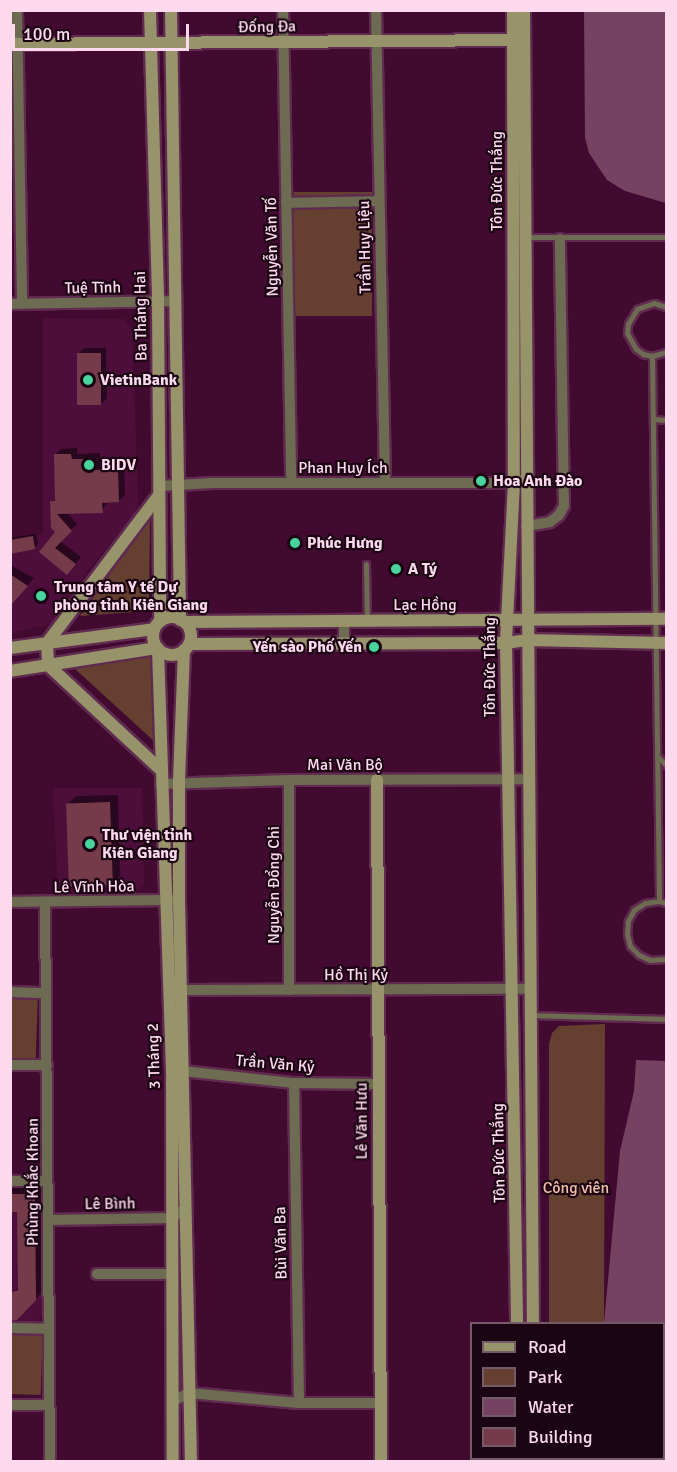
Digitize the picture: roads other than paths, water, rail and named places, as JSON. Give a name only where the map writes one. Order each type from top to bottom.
[{"type":"street","points":[[16,304],[14,44],[17,10]]},
{"type":"street","name":"Ba Tháng Hai","points":[[150,10],[158,302],[160,491],[157,625]]},
{"type":"street","points":[[171,10],[182,621],[190,635],[187,647]]},
{"type":"street","name":"Nguyễn Văn Tố","points":[[283,10],[291,483]]},
{"type":"street","name":"Trần Huy Liệu","points":[[376,10],[386,483]]},
{"type":"street","name":"Tôn Đức Thắng","points":[[513,10],[518,40],[525,237],[520,481],[506,622],[517,1322]]},
{"type":"street","name":"Tôn Đức Thắng","points":[[524,10],[518,40],[520,481],[526,526],[532,1322]]},
{"type":"street","name":"Đống Đa","points":[[14,44],[171,45],[518,40]]},
{"type":"street","points":[[286,203],[380,201]]},
{"type":"street","points":[[526,526],[550,522],[559,515],[564,506],[560,239]]},
{"type":"street","name":"Tuệ Tĩnh","points":[[16,304],[176,301]]},
{"type":"street","name":"Phan Huy Ích","points":[[160,491],[179,484],[520,481]]},
{"type":"street","points":[[160,491],[47,643],[48,665],[161,770]]},
{"type":"street","points":[[10,648],[157,625],[170,618],[182,621]]},
{"type":"street","name":"Lạc Hồng","points":[[182,621],[506,622],[661,619]]},
{"type":"street","points":[[344,622],[344,642]]},
{"type":"street","points":[[157,625],[153,639],[158,649]]},
{"type":"street","points":[[10,671],[158,649],[171,655],[187,647],[344,642],[506,643],[527,640],[662,643]]},
{"type":"street","name":"3 Tháng 2","points":[[187,647],[179,782],[179,900],[191,1461]]},
{"type":"street","name":"3 Tháng 2","points":[[158,649],[172,1078],[173,1461]]},
{"type":"street","name":"Mai Văn Bộ","points":[[161,784],[289,780],[508,781],[529,779]]},
{"type":"street","name":"Nguyễn Đổng Chi","points":[[289,780],[289,990]]},
{"type":"street","name":"Lê Văn Hưu","points":[[377,780],[381,1461]]},
{"type":"street","name":"Lê Vĩnh Hòa","points":[[10,902],[179,900]]},
{"type":"street","name":"Phùng Khắc Khoan","points":[[45,902],[50,1461]]},
{"type":"street","name":"Hồ Thị Kỷ","points":[[182,990],[513,991],[530,989]]},
{"type":"street","points":[[10,992],[46,993]]},
{"type":"street","points":[[10,1065],[47,1065]]},
{"type":"street","points":[[172,1078],[183,1071]]},
{"type":"street","name":"Trần Văn Kỷ","points":[[183,1071],[294,1083],[379,1084]]},
{"type":"street","name":"Bùi Văn Ba","points":[[294,1083],[299,1403]]},
{"type":"street","points":[[10,1181],[47,1181]]},
{"type":"street","points":[[172,1218],[186,1208]]},
{"type":"street","name":"Lê Bình","points":[[48,1220],[172,1218]]},
{"type":"street","points":[[97,1274],[173,1274]]},
{"type":"street","points":[[10,1328],[49,1329]]},
{"type":"street","points":[[173,1401],[189,1393],[299,1403],[381,1403]]},
{"type":"street","points":[[10,1405],[49,1405]]},
{"type":"lane","points":[[525,237],[560,239],[666,237]]},
{"type":"lane","points":[[666,307],[654,303],[645,305],[631,315],[628,324],[630,342],[636,349],[652,356],[666,352]]},
{"type":"lane","points":[[652,356],[662,643],[656,755],[659,901]]},
{"type":"lane","points":[[653,419],[666,420]]},
{"type":"lane","points":[[366,564],[367,622]]},
{"type":"lane","points":[[656,755],[666,765]]},
{"type":"lane","points":[[666,903],[659,901],[645,903],[634,910],[628,921],[627,934],[630,946],[639,955],[650,960],[666,959]]},
{"type":"lane","points":[[530,1014],[666,1019]]},
{"type":"water","points":[[584,11],[666,11],[666,203],[625,191],[607,180],[589,153],[585,137]]},
{"type":"water","points":[[636,1060],[666,1061],[666,1461],[605,1461],[665,1460],[665,1322],[604,1322],[620,1151],[634,1091]]},
{"type":"place","name":"VietinBank","points":[[88,380]]},
{"type":"place","name":"BIDV","points":[[89,465]]},
{"type":"place","name":"Hoa Anh Đào","points":[[481,481]]},
{"type":"place","name":"Phúc Hưng","points":[[295,543]]},
{"type":"place","name":"A Tý","points":[[396,569]]},
{"type":"place","name":"Trung tâm Y tế Dự phòng tỉnh Kiên Giang","points":[[41,596]]},
{"type":"place","name":"Yến sào Phố Yến","points":[[374,647]]},
{"type":"place","name":"Thư viện tỉnh Kiên Giang","points":[[90,844]]},
{"type":"park label","name":"Công viên","points":[[576,1188]]}]
